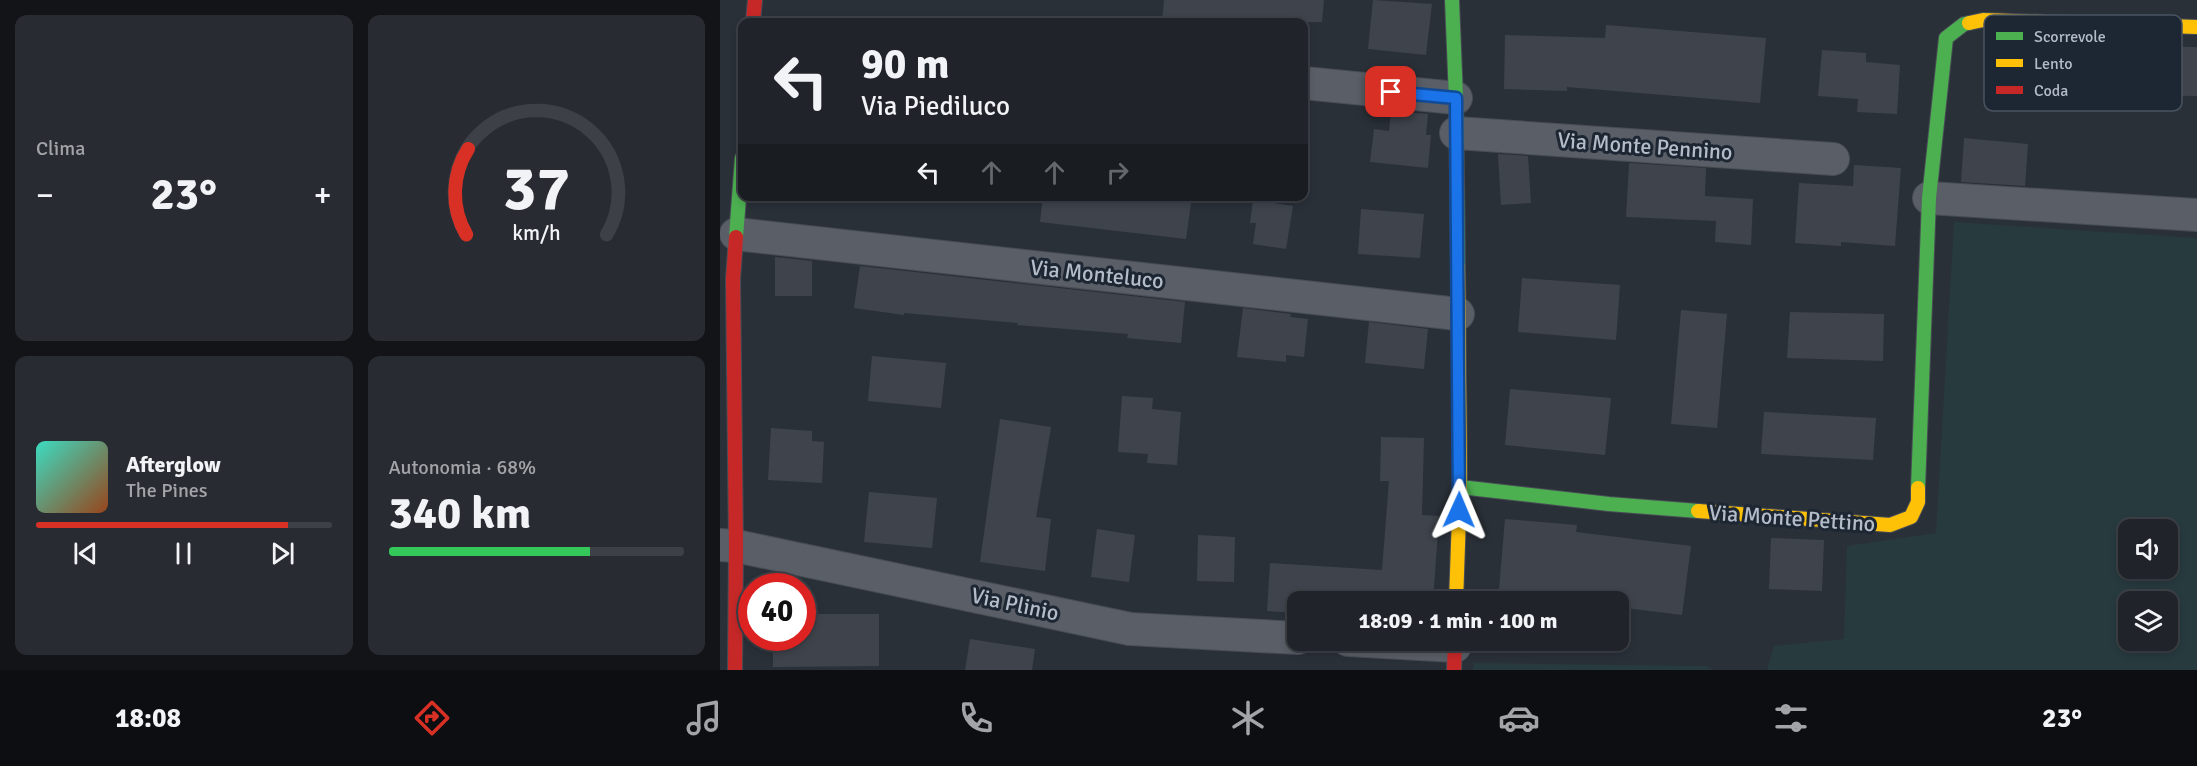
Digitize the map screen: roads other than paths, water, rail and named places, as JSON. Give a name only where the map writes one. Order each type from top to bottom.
[{"type":"street","points":[[753,18],[755,0]]},
{"type":"street","points":[[1452,0],[1456,98],[1460,487],[1456,591]]},
{"type":"street","name":"Via Monte Pettino","points":[[1460,487],[1609,504],[1890,525],[1911,517],[1918,502],[1929,198],[1946,38],[1964,24],[1984,20]]},
{"type":"street","name":"Via Monte Pettino","points":[[2182,27],[2197,27]]},
{"type":"street","points":[[1308,83],[1456,98]]},
{"type":"street","name":"Via Monte Pennino","points":[[1456,133],[1833,159]]},
{"type":"street","points":[[1929,198],[2197,215]]},
{"type":"street","points":[[735,670],[728,546],[727,277],[736,234],[739,201]]},
{"type":"street","name":"Via Monteluco","points":[[736,234],[1458,314]]},
{"type":"street","name":"Via Plinio","points":[[728,546],[1130,629],[1287,637]]}]
